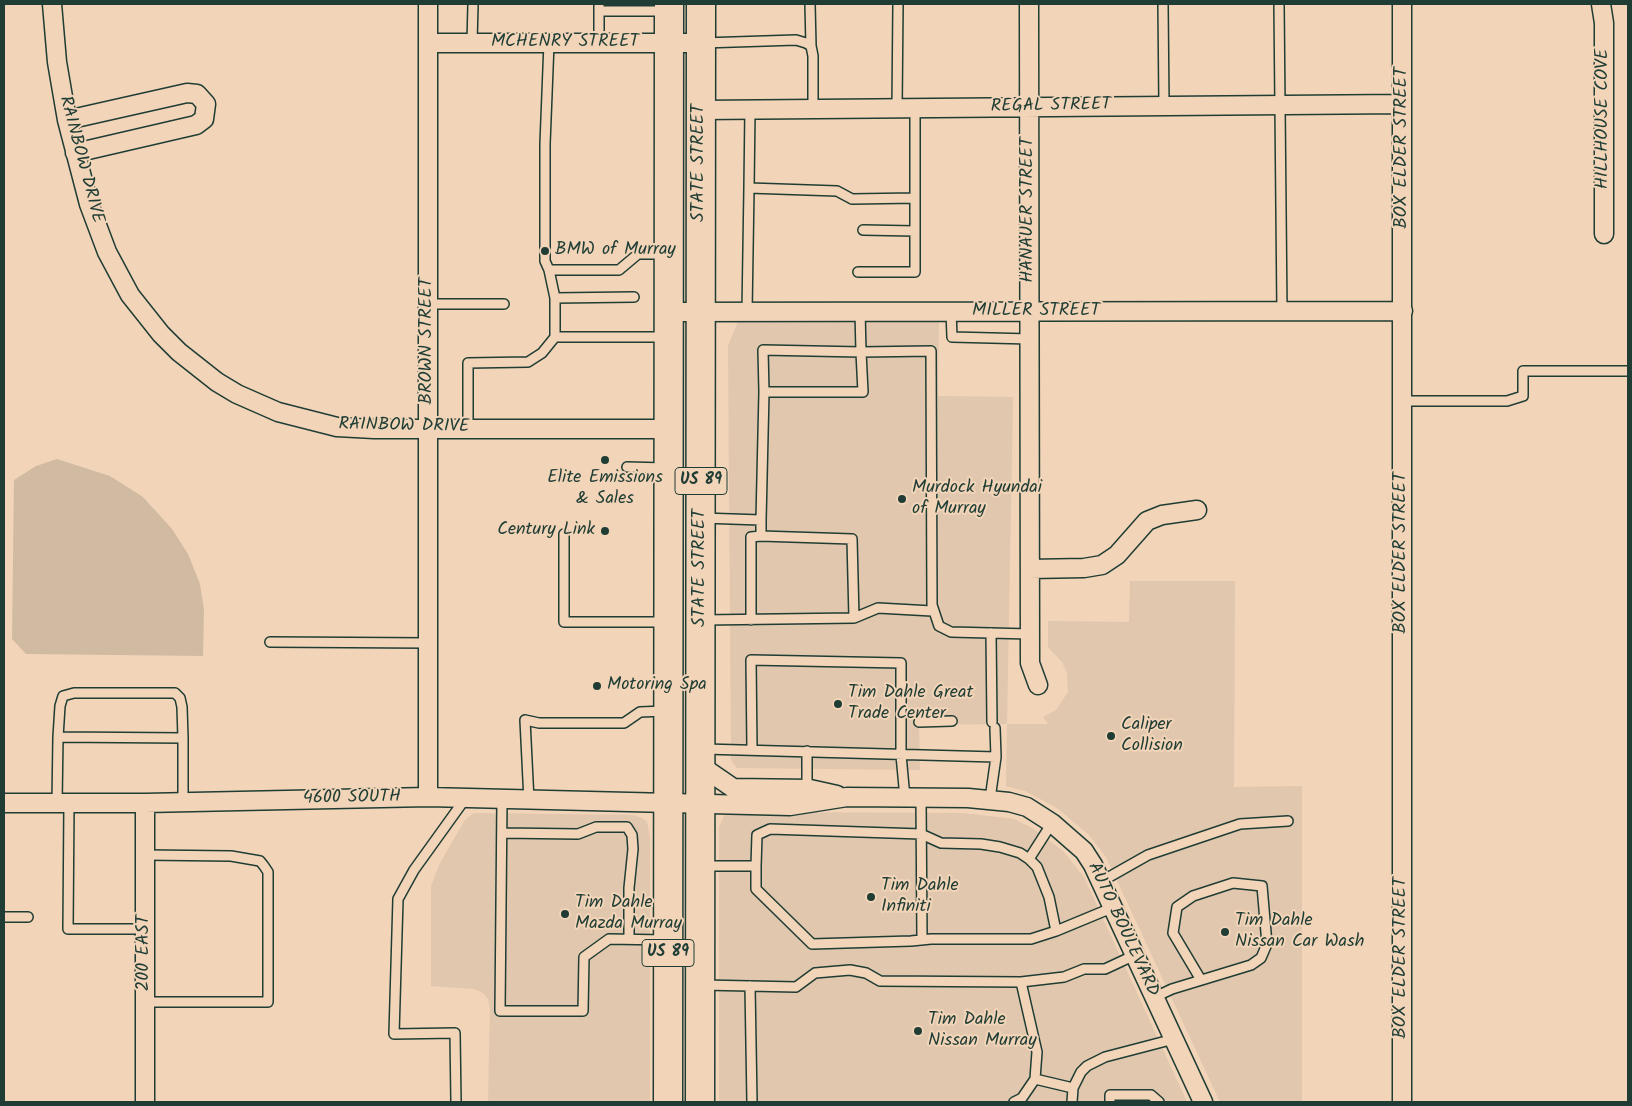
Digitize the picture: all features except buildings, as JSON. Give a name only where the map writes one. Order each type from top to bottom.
[{"type":"main road","name":"STATE STREET","points":[[700,1102],[701,4]]},
{"type":"main road","name":"STATE STREET","points":[[668,1102],[669,8]]},
{"type":"street","name":"RAINBOW DRIVE","points":[[52,4],[57,62],[67,120],[74,153],[89,204],[118,274],[130,295],[161,334],[197,368],[230,390],[257,404],[305,420],[355,429],[668,429]]},
{"type":"street","name":"BROWN STREET","points":[[428,4],[428,797]]},
{"type":"street","name":"HANAUER STREET","points":[[1029,4],[1030,663],[1038,685]]},
{"type":"street","name":"BOX ELDER STREET","points":[[1402,4],[1402,1102]]},
{"type":"street","name":"HILLHOUSE COVE","points":[[1601,4],[1604,22],[1604,234]]},
{"type":"street","name":"MCHENRY STREET","points":[[428,43],[701,43]]},
{"type":"street","points":[[67,120],[187,93],[196,94],[206,104],[204,119],[196,125],[74,153]]},
{"type":"street","name":"REGAL STREET","points":[[700,110],[1402,104]]},
{"type":"street","name":"MILLER STREET","points":[[668,324],[700,312],[1403,311]]},
{"type":"street","points":[[1030,568],[1084,568],[1102,565],[1117,555],[1147,521],[1162,515],[1196,510]]},
{"type":"street","name":"AUTO BOULEVARD","points":[[700,757],[734,788],[807,790],[847,797],[990,799],[1027,807],[1052,823],[1084,851],[1102,880],[1203,1102]]},
{"type":"street","name":"4600 SOUTH","points":[[4,803],[145,803],[428,797],[528,801],[700,803]]},
{"type":"street","name":"AUTO BOULEVARD","points":[[700,803],[722,806],[790,806],[847,797]]},
{"type":"street","name":"200 EAST","points":[[145,803],[145,1102]]},
{"type":"lane","points":[[472,43],[473,4]]},
{"type":"lane","points":[[810,4],[813,56],[813,109]]},
{"type":"lane","points":[[897,108],[898,4]]},
{"type":"lane","points":[[1163,4],[1164,106]]},
{"type":"lane","points":[[1279,4],[1282,312]]},
{"type":"lane","points":[[599,43],[599,7],[669,8]]},
{"type":"lane","points":[[701,43],[796,40],[811,46]]},
{"type":"lane","points":[[548,43],[544,261],[549,270],[555,298],[556,337]]},
{"type":"lane","points":[[858,272],[915,272],[915,108]]},
{"type":"lane","points":[[748,312],[750,109]]},
{"type":"lane","points":[[749,188],[837,191],[852,199],[915,198]]},
{"type":"lane","points":[[863,230],[915,230]]},
{"type":"lane","points":[[549,270],[619,270],[638,254],[668,254]]},
{"type":"lane","points":[[555,298],[634,298]]},
{"type":"lane","points":[[428,304],[504,304]]},
{"type":"lane","points":[[764,392],[863,392],[860,311]]},
{"type":"lane","points":[[951,311],[952,337],[1030,339]]},
{"type":"lane","points":[[468,428],[468,363],[528,362],[542,353],[556,337],[668,324]]},
{"type":"lane","points":[[761,536],[763,350],[931,351],[932,611],[939,626],[951,632],[1030,634]]},
{"type":"lane","points":[[1402,402],[1506,401],[1522,396],[1523,371],[1628,371]]},
{"type":"lane","points":[[627,467],[668,468]]},
{"type":"lane","points":[[700,518],[761,520]]},
{"type":"lane","points":[[564,534],[564,622],[668,622]]},
{"type":"lane","points":[[751,620],[751,537],[761,536],[852,539],[854,618]]},
{"type":"lane","points":[[700,620],[854,618],[878,608],[932,611]]},
{"type":"lane","points":[[990,799],[996,757],[993,725],[991,633]]},
{"type":"lane","points":[[270,642],[428,643]]},
{"type":"lane","points":[[752,749],[752,660],[902,662],[901,754],[921,834],[922,940]]},
{"type":"lane","points":[[145,929],[68,929],[63,803],[58,737],[60,706],[63,696],[74,693],[175,693],[180,698],[182,707],[183,802]]},
{"type":"lane","points":[[528,801],[525,720],[539,722],[624,723],[640,712],[668,711]]},
{"type":"lane","points":[[919,722],[952,721]]},
{"type":"lane","points":[[58,737],[183,738]]},
{"type":"lane","points":[[700,757],[752,749],[996,757]]},
{"type":"lane","points":[[807,751],[807,790]]},
{"type":"lane","points":[[456,1102],[455,1033],[394,1034],[394,1024],[398,899],[414,870],[465,798]]},
{"type":"lane","points":[[502,800],[500,1011],[583,1011],[584,957],[609,939],[668,940]]},
{"type":"lane","points":[[1102,880],[1148,855],[1240,824],[1288,822]]},
{"type":"lane","points":[[1028,860],[1052,823]]},
{"type":"lane","points":[[502,833],[578,834],[596,828],[627,828],[632,835],[633,849],[629,888],[629,939]]},
{"type":"lane","points":[[1056,931],[1049,896],[1037,867],[1020,853],[981,844],[941,844],[921,834],[858,830],[764,830],[755,839],[756,889],[812,944],[1032,939],[1056,931],[1114,907]]},
{"type":"lane","points":[[145,855],[230,856],[260,861],[268,872],[268,1002],[145,1002]]},
{"type":"lane","points":[[701,866],[756,866]]},
{"type":"lane","points":[[1154,997],[1251,965],[1261,958],[1267,944],[1262,886],[1234,883],[1194,896],[1177,907],[1173,933],[1201,980]]},
{"type":"lane","points":[[4,917],[28,917]]},
{"type":"lane","points":[[699,985],[796,987],[815,973],[831,970],[850,970],[866,973],[880,981],[1021,982],[1064,977],[1084,968],[1105,969],[1135,955]]},
{"type":"lane","points":[[1014,1102],[1022,1098],[1035,1079],[1038,1052],[1021,982]]},
{"type":"lane","points":[[750,986],[752,1102]]},
{"type":"lane","points":[[1072,1102],[1073,1088],[1081,1072],[1087,1066],[1105,1057],[1174,1039]]},
{"type":"lane","points":[[1035,1079],[1073,1088]]},
{"type":"lane","points":[[1110,1102],[1110,1095],[1151,1095],[1159,1102]]},
{"type":"shaded area","points":[[939,317],[938,396],[1013,397],[1007,724],[919,725],[920,770],[737,768],[731,760],[728,346],[739,319]]},
{"type":"shaded area","points":[[57,459],[110,476],[143,497],[172,529],[188,554],[200,584],[204,610],[203,656],[26,654],[12,639],[14,480],[36,466]]},
{"type":"shaded area","points":[[1130,581],[1235,581],[1234,787],[1302,786],[1302,1102],[1220,1102],[1106,857],[1089,835],[1057,808],[1025,791],[1006,786],[1007,724],[1048,724],[1043,717],[1056,710],[1068,692],[1067,673],[1062,662],[1048,647],[1048,621],[1129,622]]},
{"type":"shaded area","points":[[732,812],[964,813],[1014,819],[1034,829],[1063,851],[1084,877],[1187,1102],[719,1102],[719,827],[724,816]]},
{"type":"shaded area","points":[[474,813],[632,815],[642,818],[647,822],[650,838],[650,1102],[488,1102],[490,1008],[488,999],[483,993],[474,989],[431,986],[431,886],[440,863],[465,820]]},
{"type":"place","name":"BMW of Murray","points":[[545,251]]},
{"type":"place","name":"Elite Emissions & Sales","points":[[605,460]]},
{"type":"place","name":"Murdock Hyundai of Murray","points":[[902,499]]},
{"type":"place","name":"Century Link","points":[[605,531]]},
{"type":"place","name":"Motoring Spa","points":[[597,686]]},
{"type":"place","name":"Tim Dahle Great Trade Center","points":[[838,704]]},
{"type":"place","name":"Caliper Collision","points":[[1111,736]]},
{"type":"place","name":"Tim Dahle Infiniti","points":[[871,897]]},
{"type":"place","name":"Tim Dahle Mazda Murray","points":[[565,914]]},
{"type":"place","name":"Tim Dahle Nissan Car Wash","points":[[1225,932]]},
{"type":"place","name":"Tim Dahle Nissan Murray","points":[[918,1031]]}]
